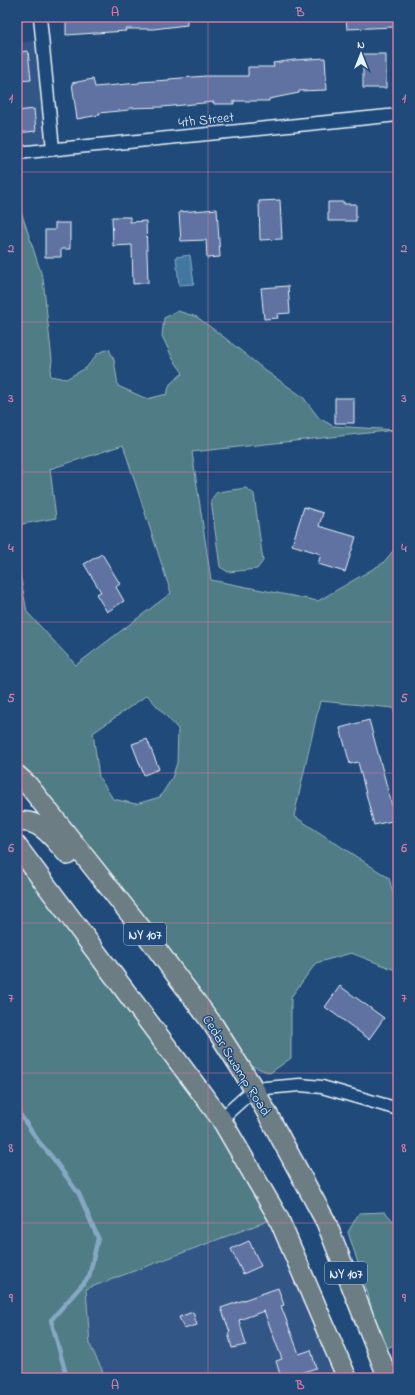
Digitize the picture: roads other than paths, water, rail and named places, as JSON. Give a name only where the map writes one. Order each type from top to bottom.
[{"type":"main road","name":"Cedar Swamp Road","points":[[22,780],[154,946],[214,1026],[254,1089],[326,1222],[388,1378]]},
{"type":"main road","points":[[17,822],[22,821],[32,823],[45,829],[71,859],[106,904],[119,917],[154,946]]},
{"type":"main road","name":"NY 107","points":[[17,846],[221,1119],[278,1217],[347,1378]]},
{"type":"street","points":[[40,17],[53,149]]},
{"type":"street","name":"4th Street","points":[[17,153],[398,115]]},
{"type":"street","points":[[221,1119],[254,1089],[300,1085],[322,1087],[398,1109]]},
{"type":"waterway","points":[[17,1110],[39,1142],[79,1194],[98,1238],[89,1277],[51,1320],[67,1378]]}]
